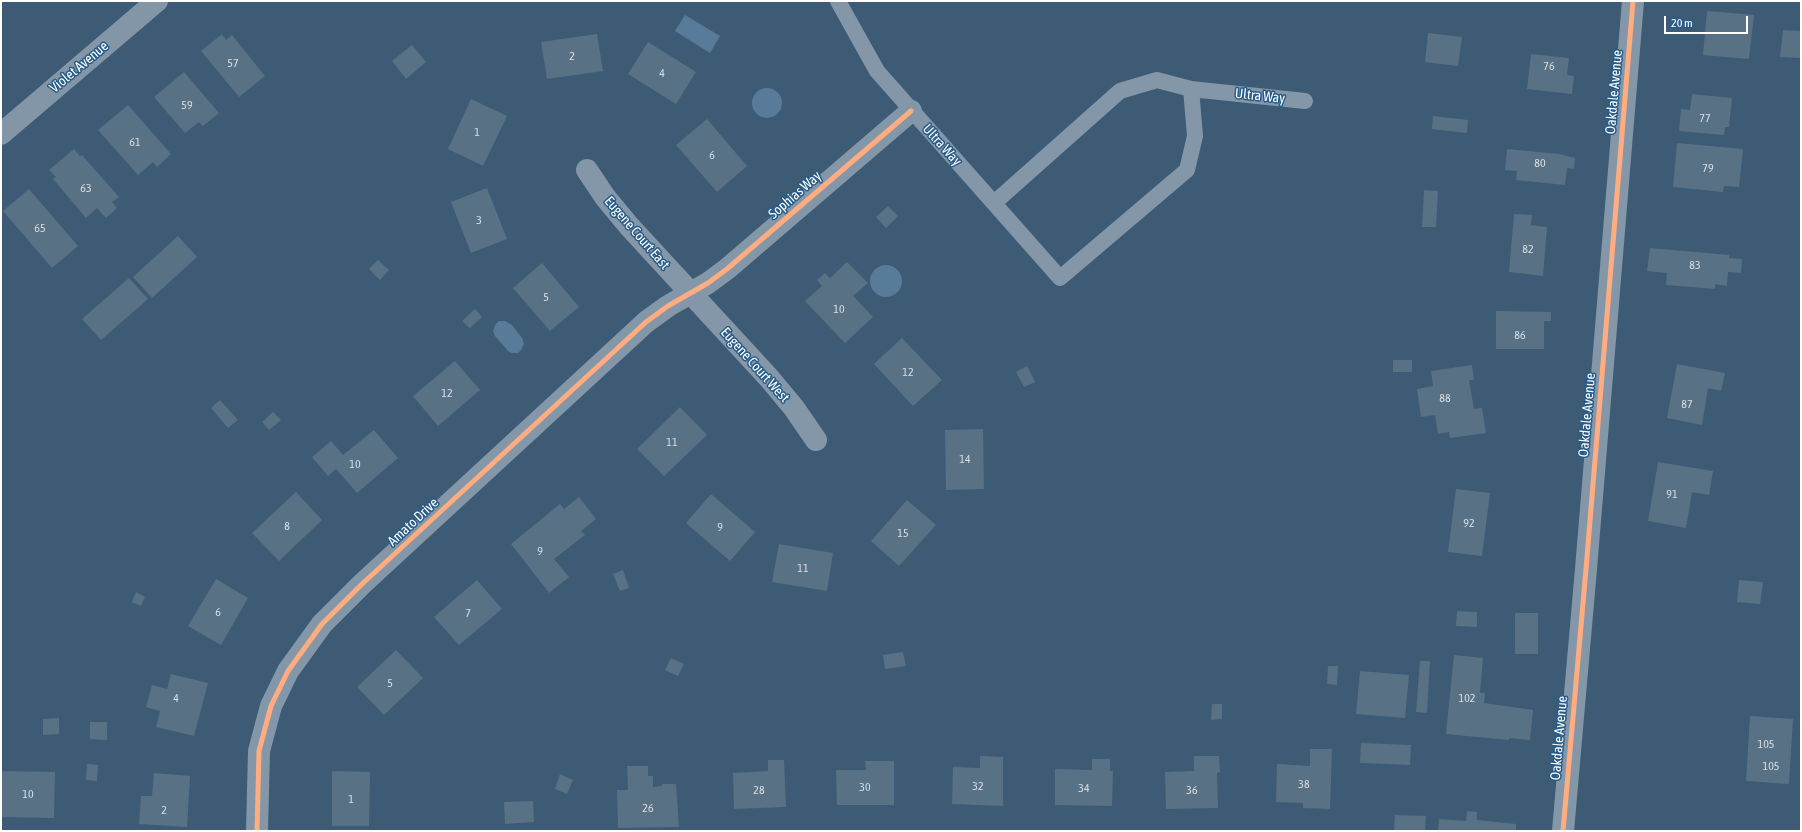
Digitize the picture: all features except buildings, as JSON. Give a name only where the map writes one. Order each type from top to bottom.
[{"type":"main road","name":"Violet Avenue","points":[[1,134],[157,1]]},
{"type":"street","name":"Oakdale Avenue","points":[[1562,831],[1586,569],[1633,1]]},
{"type":"street","name":"Sophias Way","points":[[690,293],[708,283],[727,269],[911,111]]},
{"type":"street","name":"Eugene Court East","points":[[587,170],[605,197],[629,226],[690,293]]},
{"type":"street","name":"Eugene Court West","points":[[690,293],[769,378],[794,408],[816,440]]},
{"type":"street","name":"Amato Drive","points":[[258,831],[259,751],[271,706],[288,671],[322,624],[368,579],[646,322],[668,306],[690,293]]},
{"type":"lane","name":"Ultra Way","points":[[838,1],[877,71],[1060,278],[1187,170],[1196,136],[1191,89]]},
{"type":"lane","name":"Ultra Way","points":[[994,203],[1120,91],[1157,80],[1191,89],[1305,101]]},
{"type":"water","points":[[685,15],[720,36],[710,53],[675,31]]},
{"type":"water","points":[[767,88],[777,93],[782,103],[777,113],[767,118],[757,113],[752,103],[757,93]]},
{"type":"water","points":[[886,265],[892,266],[899,272],[902,281],[901,287],[895,294],[886,297],[880,296],[873,290],[870,281],[871,275],[877,268]]},
{"type":"water","points":[[499,321],[505,321],[512,325],[522,338],[524,344],[518,353],[508,351],[495,336],[493,331],[495,325]]},
{"type":"cycle path","points":[[1563,831],[1633,1]]},
{"type":"cycle path","points":[[257,831],[259,751],[271,706],[288,671],[322,624],[362,584],[646,322],[668,306],[708,283],[727,269],[911,111]]}]
